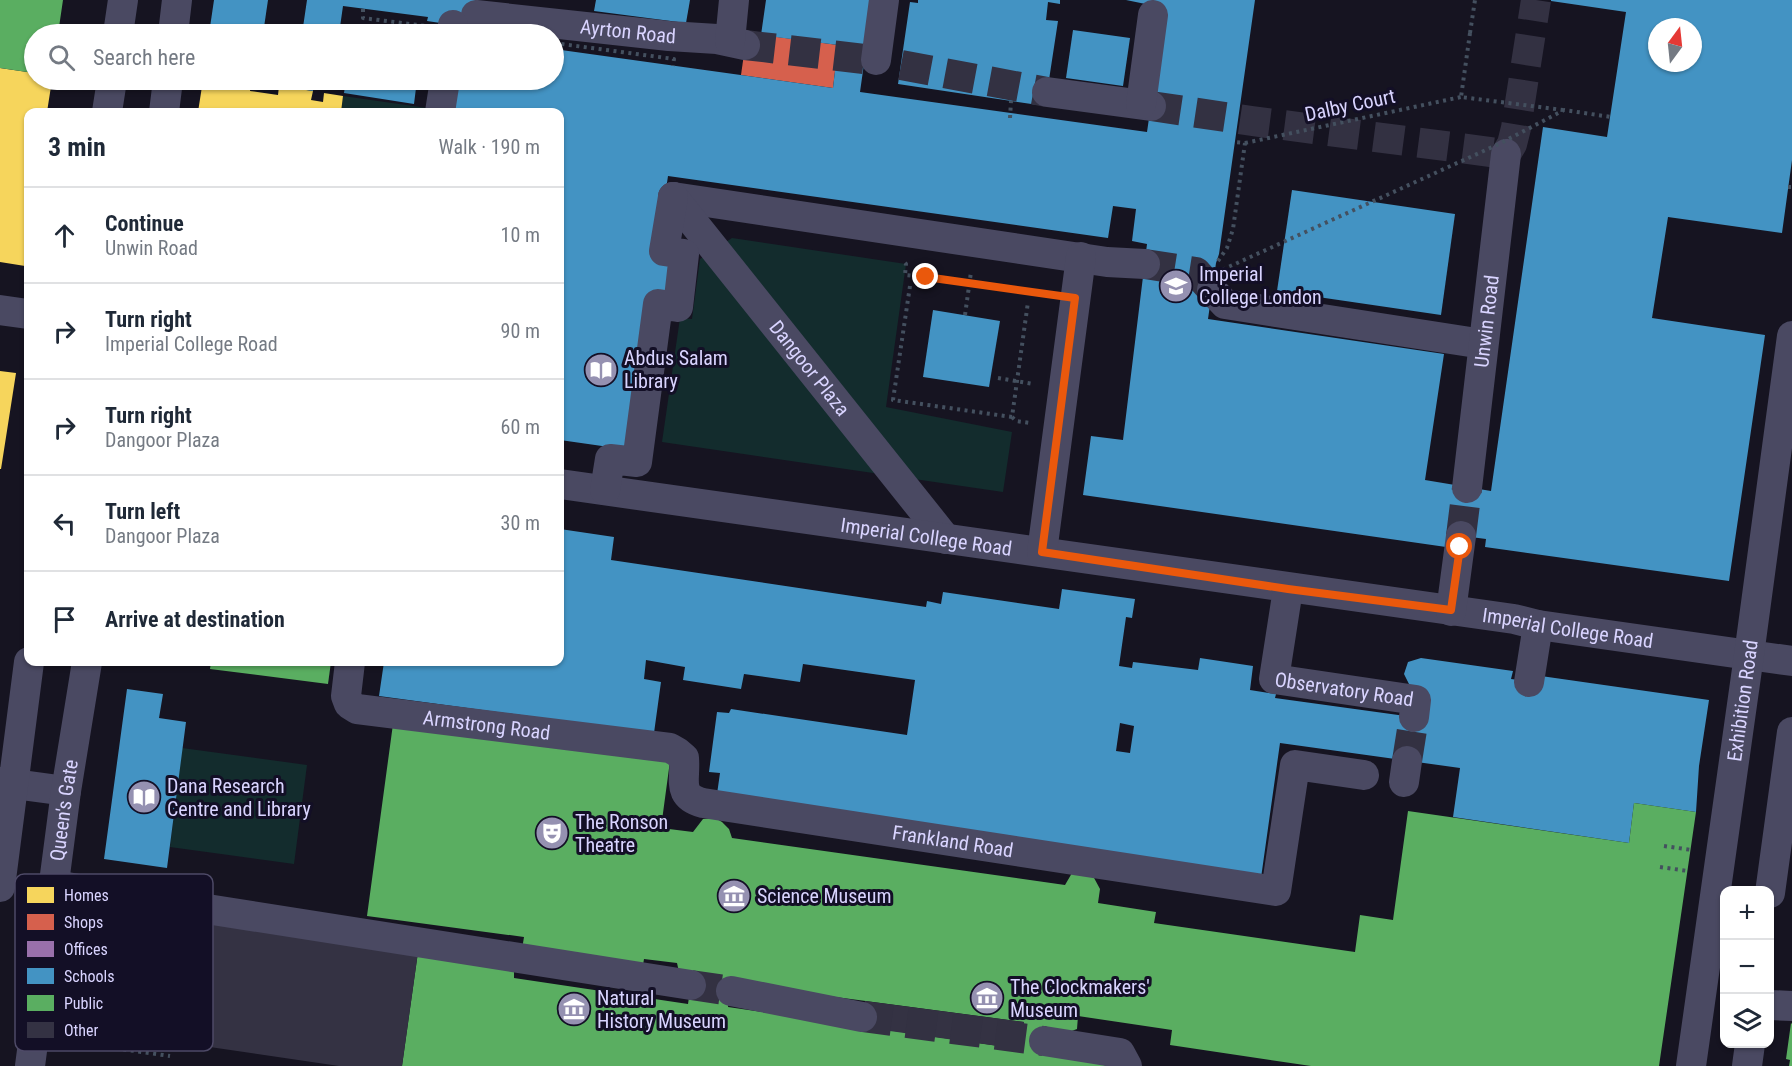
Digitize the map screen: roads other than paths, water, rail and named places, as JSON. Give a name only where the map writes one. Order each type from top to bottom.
[{"type":"street","points":[[119,24],[123,0]]},
{"type":"street","points":[[174,24],[177,0]]},
{"type":"street","name":"Ayrton Road","points":[[564,24],[738,43],[734,0]]},
{"type":"street","points":[[880,61],[884,0]]},
{"type":"street","points":[[1047,92],[1146,105],[1153,15]]},
{"type":"street","name":"Ayrton Road","points":[[513,24],[544,22],[562,24]]},
{"type":"street","points":[[108,108],[110,90]]},
{"type":"street","points":[[164,108],[167,90]]},
{"type":"street","points":[[441,108],[443,90]]},
{"type":"street","name":"Unwin Road","points":[[1467,488],[1484,344],[1502,149]]},
{"type":"street","points":[[605,490],[610,459],[637,462],[658,304],[661,301],[678,307],[684,254],[666,255],[664,251],[673,196],[972,262],[1094,260],[1145,264]]},
{"type":"street","name":"Dangoor Plaza","points":[[673,196],[946,539]]},
{"type":"street","points":[[1042,552],[1075,298],[1094,260]]},
{"type":"street","points":[[1210,277],[1225,304],[1484,344]]},
{"type":"street","points":[[0,310],[24,313]]},
{"type":"street","name":"Exhibition Road","points":[[1691,1066],[1792,336]]},
{"type":"street","name":"Imperial College Road","points":[[564,485],[1288,589],[1514,619],[1538,625],[1792,661]]},
{"type":"street","points":[[1451,610],[1461,536]]},
{"type":"street","name":"Observatory Road","points":[[1288,589],[1274,679],[1416,700],[1414,717]]},
{"type":"street","points":[[1529,682],[1538,625]]},
{"type":"street","points":[[0,887],[6,783],[28,666]]},
{"type":"street","name":"Queen's Gate","points":[[55,874],[86,666]]},
{"type":"street","name":"Armstrong Road","points":[[350,666],[346,696],[349,704],[357,709],[670,748]]},
{"type":"street","points":[[1771,886],[1792,732]]},
{"type":"street","name":"Frankland Road","points":[[670,748],[684,758],[686,794],[692,800],[703,803],[1276,891],[1295,765],[1364,775]]},
{"type":"street","points":[[6,783],[66,791]]},
{"type":"street","points":[[213,910],[691,985]]},
{"type":"street","points":[[731,991],[862,1017]]},
{"type":"street","points":[[1774,1005],[1792,1006]]},
{"type":"street","points":[[1044,1041],[1120,1053],[1127,1066]]},
{"type":"street","points":[[1747,1066],[1749,1048]]},
{"type":"street","name":"Queen's Gate","points":[[30,1066],[32,1051]]},
{"type":"tunnel","points":[[1151,106],[1506,154],[1512,144],[1516,128],[1536,0]]},
{"type":"tunnel","points":[[745,45],[864,59]]},
{"type":"tunnel","points":[[901,65],[1047,92]]},
{"type":"tunnel","points":[[1145,264],[1196,272],[1212,290]]},
{"type":"tunnel","points":[[1461,536],[1467,488]]},
{"type":"tunnel","points":[[1407,761],[1414,717]]},
{"type":"tunnel","points":[[691,985],[731,991]]},
{"type":"tunnel","points":[[862,1017],[1044,1041]]},
{"type":"place","name":"Imperial College London","points":[[1176,286]]},
{"type":"place","name":"Abdus Salam Library","points":[[601,370]]},
{"type":"place","name":"Dana Research Centre and Library","points":[[144,797]]},
{"type":"place","name":"The Ronson Theatre","points":[[552,833]]},
{"type":"place","name":"Science Museum","points":[[734,896]]},
{"type":"place","name":"The Clockmakers' Museum","points":[[987,998]]},
{"type":"place","name":"Natural History Museum","points":[[574,1009]]}]
